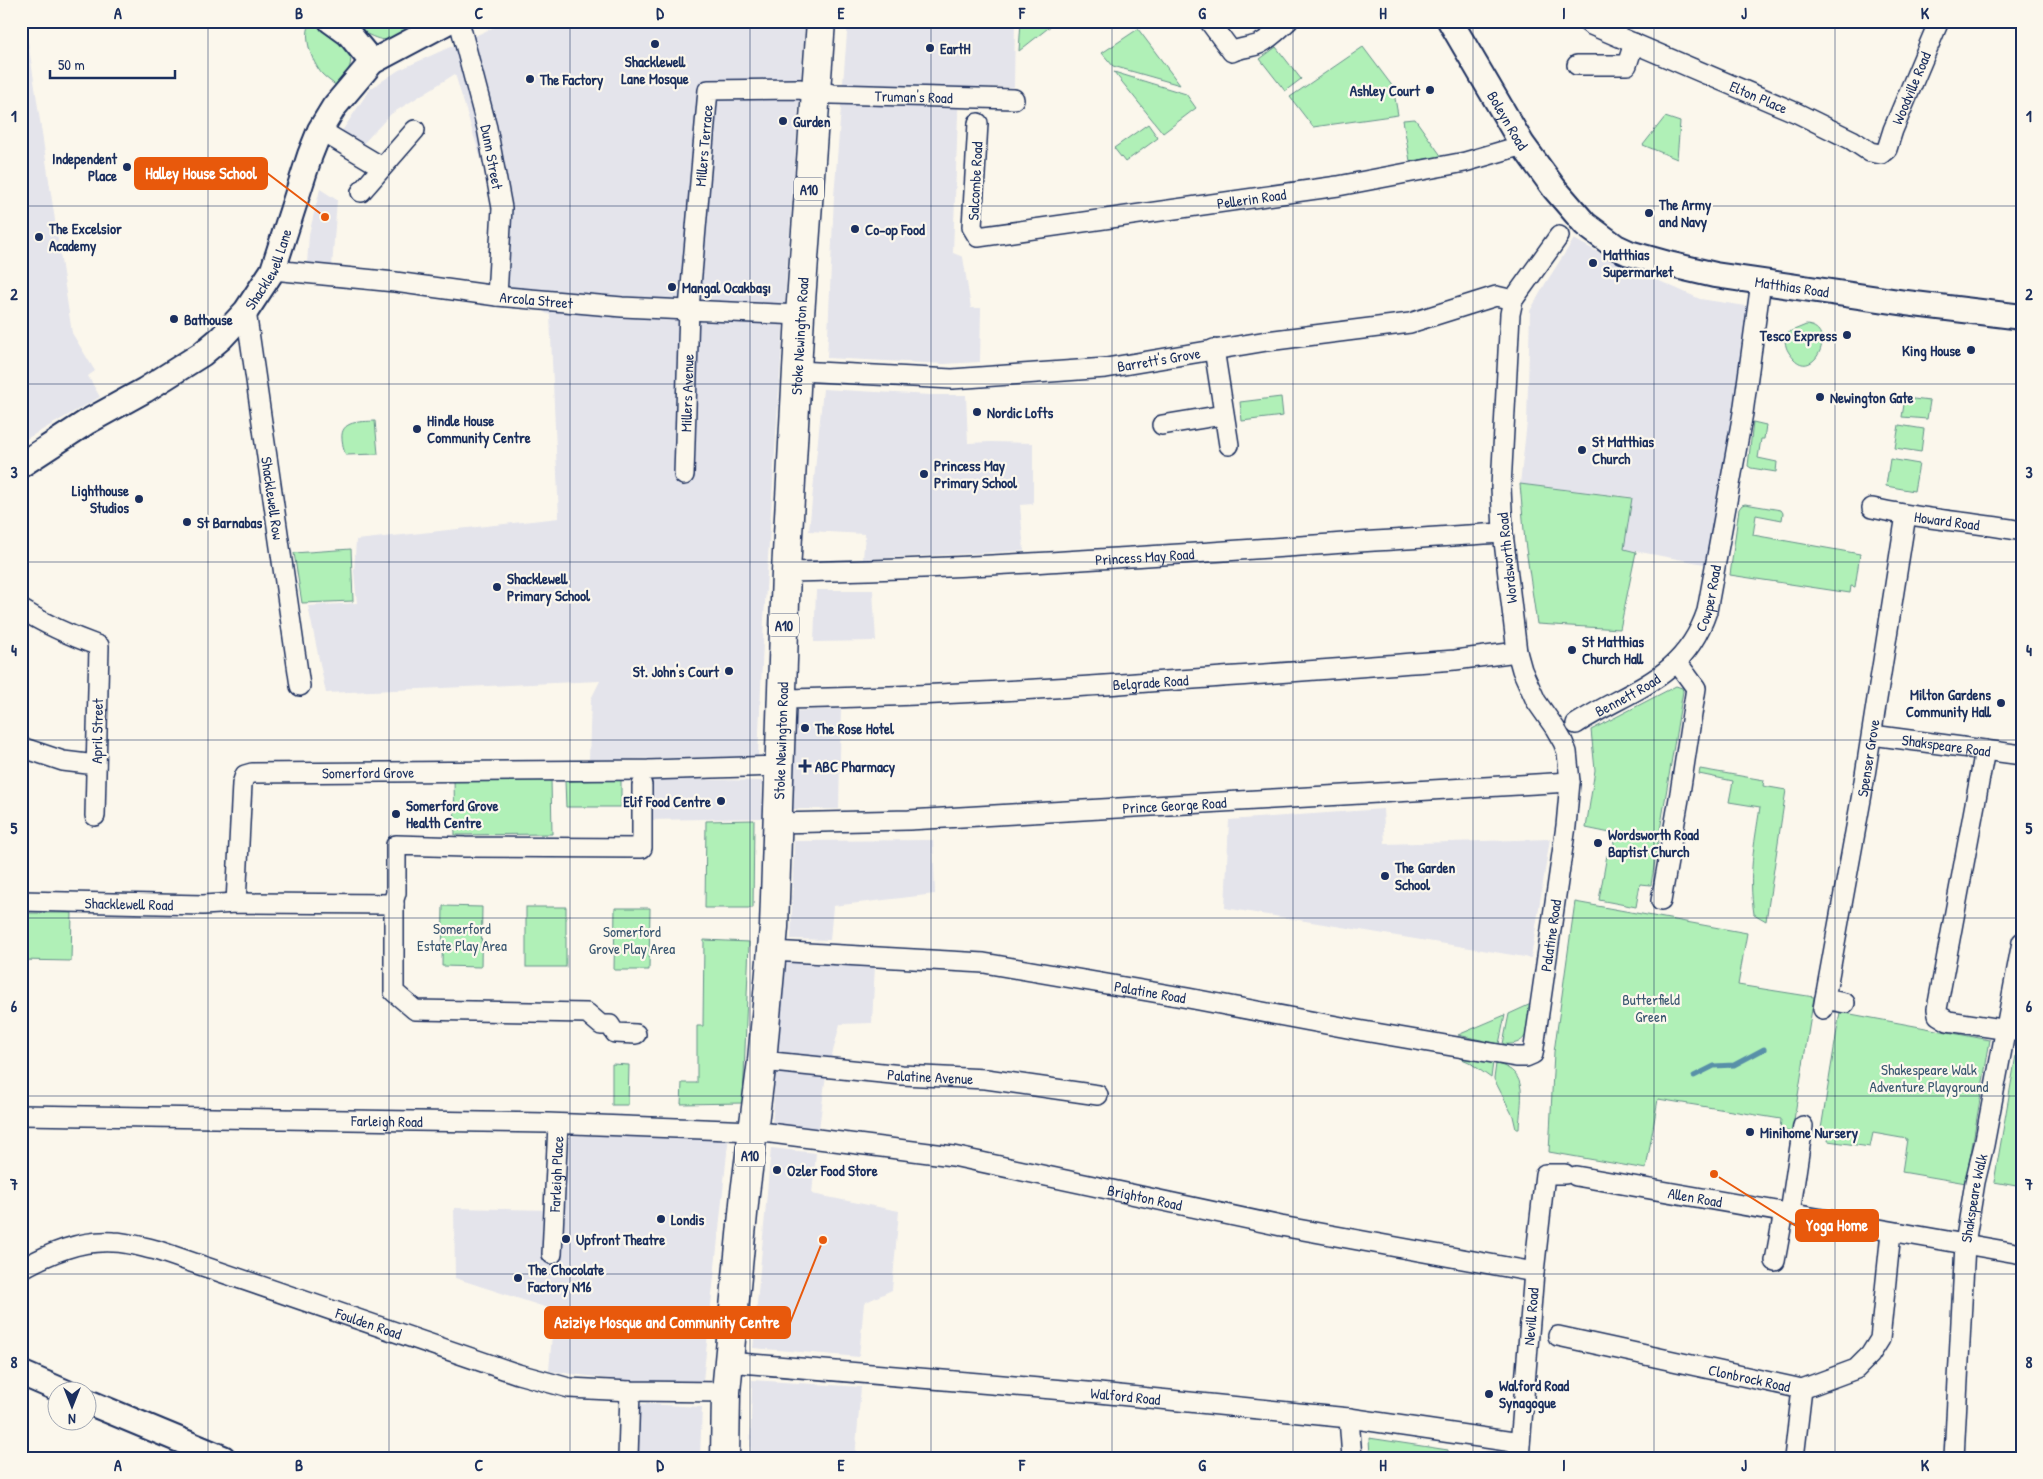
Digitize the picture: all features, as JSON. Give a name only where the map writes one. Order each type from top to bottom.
[{"type":"highway","name":"Stoke Newington Road","points":[[725,1458],[728,1362],[744,1202],[762,1061],[772,951],[786,572],[800,315],[821,21]]},
{"type":"street","points":[[331,21],[349,34],[372,62]]},
{"type":"street","name":"Shacklewell Lane","points":[[21,465],[87,422],[139,394],[202,354],[221,338],[246,311],[273,270],[320,130],[334,107],[372,62],[449,21]]},
{"type":"street","name":"Dunn Street","points":[[459,21],[487,128],[502,208],[497,296]]},
{"type":"street","points":[[1209,21],[1232,52],[1242,47],[1257,45],[1263,42],[1288,21]]},
{"type":"street","name":"Boleyn Road","points":[[1450,21],[1522,144],[1554,188],[1576,214]]},
{"type":"street","name":"Elton Place","points":[[1586,21],[1591,25],[1797,113],[1852,140],[1870,152],[1881,154]]},
{"type":"street","name":"Woodville Road","points":[[1881,154],[1887,149],[1937,22]]},
{"type":"street","points":[[1576,65],[1627,64],[1634,43]]},
{"type":"street","name":"Millers Terrace","points":[[689,309],[708,90],[799,88],[816,92]]},
{"type":"street","name":"Truman's Road","points":[[816,92],[978,111],[1014,99]]},
{"type":"street","name":"Salcombe Road","points":[[978,111],[972,228],[978,237]]},
{"type":"street","points":[[320,130],[382,167]]},
{"type":"street","points":[[362,192],[415,130]]},
{"type":"street","name":"Pellerin Road","points":[[978,237],[1338,186],[1464,162],[1522,144]]},
{"type":"street","name":"Matthias Road","points":[[1576,214],[1604,240],[1629,253],[1707,274],[2022,317]]},
{"type":"street","name":"Wordsworth Road","points":[[1558,882],[1570,797],[1567,752],[1556,728],[1536,702],[1522,670],[1517,652],[1503,533],[1501,478],[1510,314],[1513,300],[1559,236]]},
{"type":"street","name":"Arcola Street","points":[[273,270],[395,282],[497,296],[622,307],[800,315]]},
{"type":"street","name":"Cowper Road","points":[[1676,662],[1695,638],[1707,611],[1744,408],[1760,282]]},
{"type":"street","name":"Barrett's Grove","points":[[798,371],[952,379],[1106,368],[1267,341],[1410,323],[1496,296],[1513,300]]},
{"type":"street","name":"Millers Avenue","points":[[684,475],[689,309]]},
{"type":"street","name":"Shacklewell Row","points":[[246,311],[300,686]]},
{"type":"street","points":[[1214,349],[1229,444]]},
{"type":"street","points":[[1162,425],[1224,415]]},
{"type":"street","name":"Howard Road","points":[[1872,508],[1906,515],[1976,523],[2022,531]]},
{"type":"street","name":"Spenser Grove","points":[[1845,1003],[1824,1004],[1872,735],[1906,515]]},
{"type":"street","name":"Princess May Road","points":[[786,572],[873,571],[1009,564],[1503,533]]},
{"type":"street","name":"April Street","points":[[21,609],[47,625],[74,638],[99,646],[95,816]]},
{"type":"street","name":"Belgrade Road","points":[[782,699],[940,695],[1041,689],[1455,660],[1517,652]]},
{"type":"street","points":[[1661,901],[1696,688],[1676,662]]},
{"type":"street","name":"Bennett Road","points":[[1576,724],[1657,679],[1676,662]]},
{"type":"street","name":"Shakspeare Road","points":[[1872,735],[2022,755]]},
{"type":"street","points":[[21,747],[62,761],[96,765]]},
{"type":"street","points":[[1985,750],[1937,1009],[1938,1015],[1948,1021],[2014,1031]]},
{"type":"street","name":"Somerford Grove","points":[[236,903],[242,784],[245,775],[252,773],[648,770],[778,766]]},
{"type":"street","name":"Prince George Road","points":[[777,823],[929,819],[1570,782]]},
{"type":"street","points":[[636,1034],[615,1034],[610,1025],[601,1025],[587,1013],[414,1010],[394,992],[394,904],[396,893],[396,845],[642,848],[642,785]]},
{"type":"street","name":"Palatine Road","points":[[772,951],[951,960],[992,964],[1516,1057],[1530,1053],[1558,882]]},
{"type":"street","name":"Shacklewell Road","points":[[21,901],[202,905],[236,903]]},
{"type":"street","points":[[236,903],[394,904]]},
{"type":"street","name":"Shakspeare Walk","points":[[1954,1458],[1966,1244],[1975,1182],[2014,1031],[2022,942]]},
{"type":"street","name":"Palatine Avenue","points":[[762,1061],[902,1075],[986,1080],[1098,1095]]},
{"type":"street","name":"Farleigh Road","points":[[21,1115],[558,1124],[754,1131]]},
{"type":"street","name":"Farleigh Place","points":[[552,1254],[558,1124]]},
{"type":"street","points":[[1775,1261],[1787,1213],[1803,1126]]},
{"type":"street","name":"Brighton Road","points":[[754,1131],[953,1156],[1281,1226],[1534,1272]]},
{"type":"street","name":"Allen Road","points":[[1545,1174],[1571,1175],[2022,1254]]},
{"type":"street","name":"Nevill Road","points":[[1520,1450],[1534,1272],[1545,1174]]},
{"type":"street","name":"Clonbrock Road","points":[[1558,1336],[1802,1389],[1856,1369],[1870,1355],[1880,1339],[1891,1232]]},
{"type":"street","name":"Foulden Road","points":[[21,1269],[46,1256],[78,1244],[114,1242],[156,1250],[518,1374],[569,1388],[726,1392]]},
{"type":"street","name":"Walford Road","points":[[728,1362],[1100,1393],[1348,1418],[1520,1450]]},
{"type":"street","points":[[21,1373],[48,1385]]},
{"type":"street","points":[[1794,1458],[1802,1389]]},
{"type":"street","points":[[628,1458],[630,1391]]},
{"type":"street","points":[[98,1406],[223,1458]]},
{"type":"street","points":[[1348,1418],[1352,1458]]},
{"type":"shaded area","name":"The Excelsior Academy","points":[[21,21],[25,21],[72,333],[95,371],[88,376],[100,397],[21,442]]},
{"type":"shaded area","points":[[508,21],[805,21],[764,619],[758,756],[589,760],[591,699],[600,681],[326,693],[308,606],[357,603],[354,572],[356,540],[559,518],[550,315],[490,286],[496,208],[455,74],[391,114],[360,147],[340,134],[370,89],[399,70]]},
{"type":"shaded area","points":[[848,21],[1015,21],[1014,87],[959,87],[953,253],[963,257],[971,308],[981,308],[980,362],[944,364],[827,358],[834,196]]},
{"type":"shaded area","points":[[320,189],[337,200],[332,267],[307,265],[309,234]]},
{"type":"shaded area","points":[[1574,239],[1608,258],[1700,299],[1759,308],[1715,566],[1624,549],[1631,497],[1520,484],[1527,422],[1530,311]]},
{"type":"shaded area","name":"Princess May Primary School","points":[[823,389],[966,395],[968,443],[1033,443],[1033,504],[1020,505],[1024,551],[863,559],[865,534],[809,531]]},
{"type":"shaded area","points":[[816,590],[873,590],[876,641],[814,642]]},
{"type":"shaded area","points":[[841,709],[839,809],[791,809],[795,711]]},
{"type":"shaded area","points":[[647,778],[762,781],[763,818],[647,820]]},
{"type":"shaded area","name":"The Garden School","points":[[1383,809],[1385,844],[1550,839],[1531,958],[1225,908],[1229,820]]},
{"type":"shaded area","points":[[933,840],[935,894],[833,906],[830,940],[791,939],[794,841]]},
{"type":"shaded area","points":[[782,962],[875,965],[872,1023],[840,1024],[825,1082],[819,1129],[772,1126]]},
{"type":"shaded area","points":[[729,1134],[703,1381],[626,1381],[549,1371],[554,1310],[455,1278],[454,1208],[551,1210],[552,1136]]},
{"type":"shaded area","points":[[771,1148],[816,1153],[812,1194],[899,1211],[892,1290],[864,1303],[859,1357],[753,1348]]},
{"type":"shaded area","points":[[752,1380],[861,1387],[855,1458],[750,1458]]},
{"type":"shaded area","points":[[625,1403],[702,1407],[700,1458],[623,1458]]},
{"type":"green space","points":[[355,21],[400,21],[412,31],[390,40],[384,40],[357,29]]},
{"type":"green space","points":[[1021,21],[1053,21],[1052,25],[1019,51]]},
{"type":"green space","points":[[311,22],[345,44],[349,50],[350,66],[338,87],[322,74],[309,49],[308,28]]},
{"type":"green space","points":[[1138,29],[1180,85],[1113,66],[1102,53]]},
{"type":"green space","points":[[1276,47],[1301,79],[1285,91],[1260,59]]},
{"type":"green space","points":[[1363,47],[1393,87],[1398,115],[1313,127],[1290,97]]},
{"type":"green space","points":[[1114,72],[1186,94],[1196,108],[1163,133]]},
{"type":"green space","points":[[1665,117],[1680,122],[1677,159],[1643,145]]},
{"type":"green space","points":[[1415,119],[1442,157],[1410,161],[1403,120]]},
{"type":"green space","points":[[1148,124],[1158,138],[1125,162],[1114,148]]},
{"type":"green space","points":[[1806,325],[1816,328],[1821,334],[1822,342],[1820,351],[1815,358],[1809,363],[1802,364],[1794,359],[1789,352],[1785,338],[1789,332]]},
{"type":"green space","points":[[1281,397],[1283,416],[1242,421],[1240,402]]},
{"type":"green space","points":[[1905,398],[1930,401],[1927,419],[1902,417]]},
{"type":"green space","points":[[375,421],[378,454],[346,455],[342,439],[344,428],[352,423]]},
{"type":"green space","points":[[1753,422],[1766,425],[1764,439],[1761,439],[1758,458],[1777,462],[1776,472],[1748,466]]},
{"type":"green space","points":[[1899,425],[1924,429],[1921,452],[1895,448]]},
{"type":"green space","points":[[1890,459],[1919,464],[1914,491],[1886,486]]},
{"type":"green space","points":[[1520,484],[1632,498],[1624,549],[1636,552],[1620,629],[1537,624],[1525,542]]},
{"type":"green space","points":[[1745,504],[1781,510],[1783,513],[1782,520],[1756,515],[1753,535],[1860,554],[1855,587],[1851,586],[1850,593],[1730,575],[1739,509]]},
{"type":"green space","points":[[351,549],[353,601],[302,603],[294,553]]},
{"type":"green space","points":[[1676,686],[1682,688],[1683,691],[1651,885],[1640,884],[1636,907],[1599,900],[1607,855],[1612,856],[1615,834],[1586,828],[1595,770],[1591,730]]},
{"type":"green space","points":[[1700,769],[1764,780],[1763,786],[1786,790],[1766,921],[1754,914],[1752,900],[1752,861],[1760,807],[1729,802],[1733,781],[1699,774]]},
{"type":"green space","points":[[454,779],[551,779],[552,834],[455,835]]},
{"type":"green space","points":[[621,780],[621,807],[566,807],[565,781]]},
{"type":"green space","points":[[754,820],[753,908],[705,908],[706,821]]},
{"type":"green space","name":"Butterfield Green","points":[[1575,902],[1747,933],[1738,985],[1814,997],[1792,1132],[1780,1130],[1781,1119],[1658,1099],[1646,1169],[1549,1152],[1554,1052]]},
{"type":"green space","name":"Somerford Estate Play Area","points":[[443,906],[482,907],[481,967],[442,966]]},
{"type":"green space","points":[[526,907],[566,907],[566,967],[526,967]]},
{"type":"green space","name":"Somerford Grove Play Area","points":[[615,908],[650,908],[649,970],[614,970]]},
{"type":"green space","points":[[21,913],[72,913],[71,961],[21,960]]},
{"type":"green space","points":[[704,940],[749,942],[743,1103],[681,1104],[682,1083],[697,1083],[697,1026],[703,1026]]},
{"type":"green space","points":[[1533,1003],[1530,1026],[1524,1038],[1512,1044],[1503,1044],[1509,1014]]},
{"type":"green space","name":"Shakespeare Walk Adventure Playground","points":[[1840,1012],[1990,1040],[1966,1183],[1902,1172],[1907,1139],[1873,1133],[1870,1147],[1828,1141],[1830,1130],[1821,1129]]},
{"type":"green space","points":[[1505,1015],[1499,1044],[1458,1035]]},
{"type":"green space","points":[[2018,1044],[2022,1044],[2022,1187],[1994,1182]]},
{"type":"green space","points":[[1455,1056],[1493,1062],[1491,1078],[1469,1062]]},
{"type":"green space","points":[[612,1064],[629,1065],[628,1105],[612,1105]]},
{"type":"green space","points":[[1496,1064],[1514,1073],[1519,1081],[1521,1098],[1519,1129],[1516,1129],[1513,1116],[1494,1079]]},
{"type":"green space","points":[[1369,1438],[1448,1450],[1448,1458],[1370,1458]]},
{"type":"waterway","points":[[1694,1076],[1714,1066],[1734,1065],[1764,1049]]},
{"type":"place","name":"Shacklewell Lane Mosque","points":[[655,44]]},
{"type":"place","name":"EartH","points":[[930,48]]},
{"type":"place","name":"The Factory","points":[[530,79]]},
{"type":"place","name":"Ashley Court","points":[[1430,90]]},
{"type":"place","name":"Gurden","points":[[783,121]]},
{"type":"place","name":"Independent Place","points":[[127,167]]},
{"type":"place","name":"The Army and Navy","points":[[1649,213]]},
{"type":"place","name":"Halley House School","points":[[325,217]]},
{"type":"place","name":"Co-op Food","points":[[855,229]]},
{"type":"place","name":"The Excelsior Academy","points":[[39,237]]},
{"type":"place","name":"Matthias Supermarket","points":[[1593,263]]},
{"type":"place","name":"Mangal Ocakbaşı","points":[[672,287]]},
{"type":"place","name":"Bathouse","points":[[174,319]]},
{"type":"place","name":"Tesco Express","points":[[1847,335]]},
{"type":"place","name":"King House","points":[[1971,350]]},
{"type":"place","name":"Newington Gate","points":[[1820,397]]},
{"type":"place","name":"Nordic Lofts","points":[[977,412]]},
{"type":"place","name":"Hindle House Community Centre","points":[[417,429]]},
{"type":"place","name":"St Matthias Church","points":[[1582,450]]},
{"type":"place","name":"Princess May Primary School","points":[[924,474]]},
{"type":"place","name":"Lighthouse Studios","points":[[139,499]]},
{"type":"place","name":"St Barnabas","points":[[187,522]]},
{"type":"place","name":"Shacklewell Primary School","points":[[497,587]]},
{"type":"place","name":"St Matthias Church Hall","points":[[1572,650]]},
{"type":"place","name":"St. John's Court","points":[[729,671]]},
{"type":"place","name":"Milton Gardens Community Hall","points":[[2001,703]]},
{"type":"place","name":"The Rose Hotel","points":[[805,728]]},
{"type":"place","name":"ABC Pharmacy","points":[[805,766]]},
{"type":"place","name":"Elif Food Centre","points":[[721,801]]},
{"type":"place","name":"Somerford Grove Health Centre","points":[[396,814]]},
{"type":"place","name":"Wordsworth Road Baptist Church","points":[[1598,843]]},
{"type":"place","name":"The Garden School","points":[[1385,876]]},
{"type":"place","name":"Minihome Nursery","points":[[1750,1132]]},
{"type":"place","name":"Ozler Food Store","points":[[777,1170]]},
{"type":"place","name":"Yoga Home","points":[[1714,1174]]},
{"type":"place","name":"Londis","points":[[661,1219]]},
{"type":"place","name":"Upfront Theatre","points":[[566,1239]]},
{"type":"place","name":"Aziziye Mosque and Community Centre","points":[[823,1240]]},
{"type":"place","name":"The Chocolate Factory N16","points":[[518,1278]]},
{"type":"place","name":"Walford Road Synagogue","points":[[1489,1394]]}]
